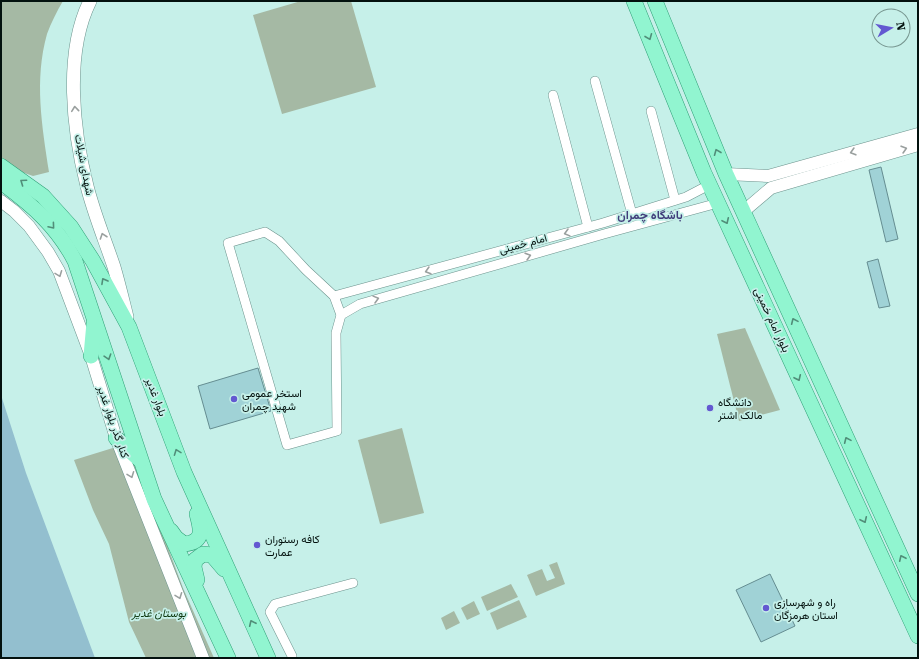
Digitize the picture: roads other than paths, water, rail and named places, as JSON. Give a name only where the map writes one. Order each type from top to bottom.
[{"type":"main road","name":"شهدای شیلات","points":[[90,1],[78,31],[75,50],[73,85],[77,132],[87,187],[114,269],[129,327]]},
{"type":"main road","name":"بلوار امام خمینی","points":[[634,1],[709,185],[918,636]]},
{"type":"main road","name":"بلوار امام خمینی","points":[[655,1],[726,174],[918,594]]},
{"type":"main road","name":"بلوار غدیر","points":[[1,166],[43,196],[72,227],[93,261],[129,327],[188,480],[268,658]]},
{"type":"main road","points":[[1,182],[36,209],[47,220],[60,235],[79,269],[154,499],[228,658]]},
{"type":"main road","points":[[91,356],[94,316]]},
{"type":"main road","points":[[116,438],[142,461]]},
{"type":"main road","points":[[848,484],[864,476]]},
{"type":"main road","points":[[154,499],[176,538],[184,544],[192,543],[198,539],[201,532],[188,480]]},
{"type":"main road","points":[[208,616],[194,567],[195,560],[203,554],[212,555],[220,564],[240,598]]},
{"type":"street","points":[[595,81],[632,214]]},
{"type":"street","points":[[553,95],[588,227]]},
{"type":"street","points":[[651,111],[676,200]]},
{"type":"street","points":[[726,174],[768,176],[811,170],[881,150],[918,134]]},
{"type":"street","points":[[881,150],[918,145]]},
{"type":"street","points":[[744,211],[771,188],[811,170]]},
{"type":"street","name":"امام خمینی","points":[[334,296],[397,280],[632,214],[686,197],[709,185]]},
{"type":"street","name":"کنار گذر بلوار غدیر","points":[[1,201],[29,226],[48,252],[59,271],[91,356],[116,438],[203,658]]},
{"type":"street","points":[[341,315],[360,304],[554,248],[718,203]]},
{"type":"street","points":[[663,204],[667,217]]},
{"type":"street","points":[[600,223],[604,234]]},
{"type":"street","points":[[265,232],[279,241],[306,270],[334,296],[341,315],[336,333],[337,431],[287,445],[228,243],[265,232]]},
{"type":"street","points":[[551,237],[554,248]]},
{"type":"street","points":[[497,252],[501,264]]},
{"type":"street","points":[[446,266],[450,279]]},
{"type":"street","points":[[397,280],[401,293]]},
{"type":"street","points":[[292,656],[270,612],[275,604],[353,584]]},
{"type":"water","points":[[1,395],[26,473],[95,658],[1,658]]},
{"type":"place","name":"استخر عمومی شهید چمران","points":[[234,399]]},
{"type":"place","name":"دانشگاه مالک اشتر","points":[[710,408]]},
{"type":"place","name":"کافه رستوران عمارت","points":[[257,545]]},
{"type":"place","name":"راه و شهرسازی استان هرمزگان","points":[[766,608]]},
{"type":"district","name":"باشگاه چمران","points":[[650,215]]},
{"type":"park label","name":"بوستان غدیر","points":[[159,613]]}]
